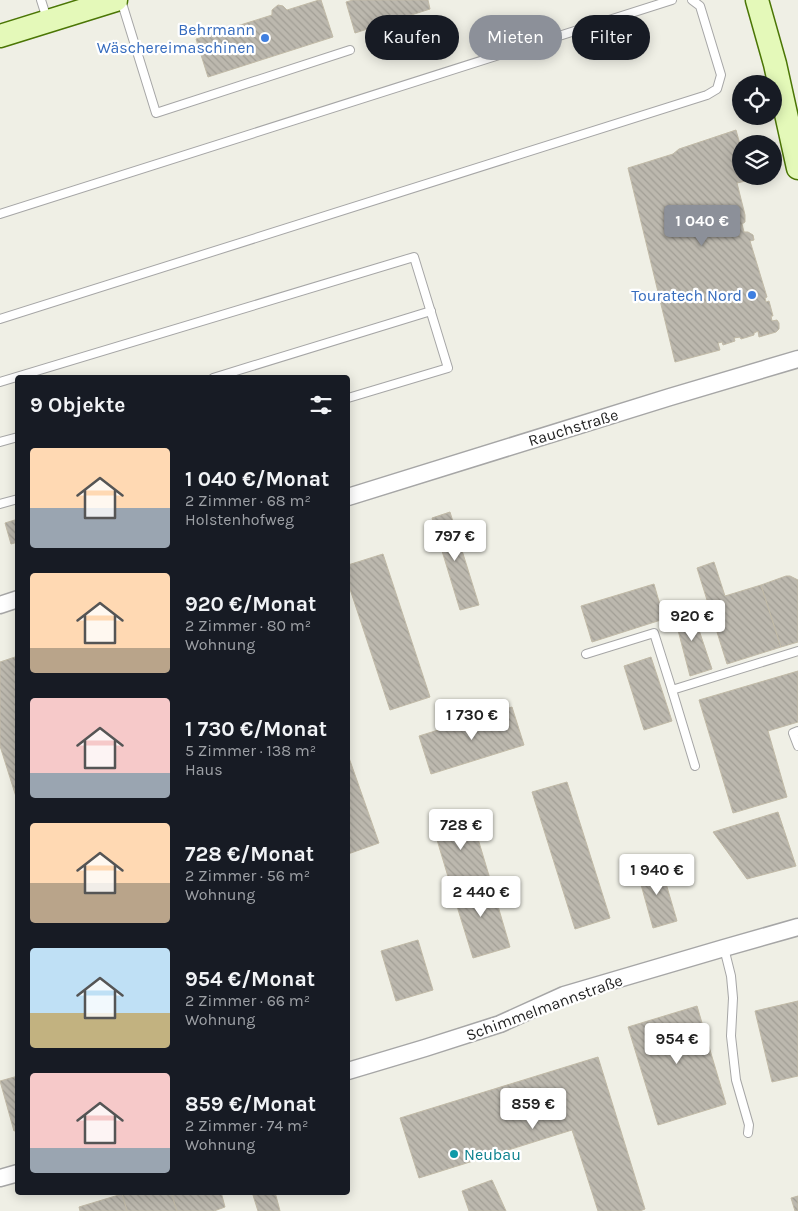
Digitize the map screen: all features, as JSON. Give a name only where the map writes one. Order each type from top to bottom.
[{"type":"main road","points":[[0,36],[45,10],[116,0]]},
{"type":"main road","points":[[758,0],[795,145],[798,168]]},
{"type":"street","name":"Rauchstraße","points":[[350,496],[798,359]]},
{"type":"street","points":[[0,604],[15,600]]},
{"type":"street","name":"Schimmelmannstraße","points":[[350,1070],[500,1024],[564,996],[798,927]]},
{"type":"street","points":[[0,1178],[15,1174]]},
{"type":"lane","points":[[121,0],[156,113],[350,50]]},
{"type":"lane","points":[[0,214],[672,0]]},
{"type":"lane","points":[[0,319],[707,95],[717,88],[721,75],[700,6],[692,0]]},
{"type":"lane","points":[[23,375],[414,257],[448,368],[350,397]]},
{"type":"lane","points":[[223,375],[431,311]]},
{"type":"lane","points":[[0,382],[15,377]]},
{"type":"lane","points":[[0,442],[15,438]]},
{"type":"lane","points":[[0,504],[15,499]]},
{"type":"lane","points":[[586,654],[654,633],[695,766]]},
{"type":"lane","points":[[672,690],[798,650]]},
{"type":"lane","points":[[798,731],[793,733],[798,746]]},
{"type":"lane","points":[[724,948],[731,976],[733,998],[731,1036],[736,1080],[749,1126],[748,1133]]},
{"type":"building","name":"Behrmann Wäschereimaschinen","points":[[321,0],[333,37],[208,77],[196,39],[272,15],[272,10],[278,5],[283,6],[287,10]]},
{"type":"building","points":[[353,0],[428,0],[430,9],[411,15],[365,15],[365,30],[355,33],[346,2]]},
{"type":"building","points":[[736,130],[737,135],[732,135],[732,185],[738,185],[745,215],[745,222],[742,224],[744,232],[753,235],[754,240],[750,241],[767,297],[765,298],[766,302],[769,301],[773,316],[771,316],[772,321],[777,320],[779,329],[776,332],[759,337],[758,331],[754,335],[741,339],[740,337],[734,338],[735,341],[723,345],[722,342],[718,343],[720,350],[675,362],[628,168],[673,154],[679,149]]},
{"type":"building","points":[[450,512],[479,605],[460,610],[432,518]]},
{"type":"building","points":[[15,520],[15,543],[11,544],[5,523]]},
{"type":"building","points":[[383,554],[430,697],[390,710],[350,589],[350,564]]},
{"type":"building","points":[[714,562],[725,596],[761,585],[781,647],[727,664],[697,568]]},
{"type":"building","points":[[786,576],[798,580],[798,642],[781,647],[761,585]]},
{"type":"building","points":[[654,584],[664,619],[592,642],[581,606]]},
{"type":"building","points":[[691,606],[712,669],[690,676],[673,611]]},
{"type":"building","points":[[15,657],[15,794],[0,746],[0,662]]},
{"type":"building","points":[[651,657],[672,721],[644,730],[624,666]]},
{"type":"building","points":[[798,671],[798,722],[768,731],[787,797],[733,813],[699,700]]},
{"type":"building","points":[[512,707],[524,745],[431,774],[419,736]]},
{"type":"building","points":[[350,761],[379,843],[350,853]]},
{"type":"building","points":[[567,782],[610,918],[575,929],[532,792]]},
{"type":"building","points":[[470,812],[490,879],[452,890],[432,823]]},
{"type":"building","points":[[778,812],[796,866],[747,879],[713,832]]},
{"type":"building","points":[[660,863],[677,921],[653,928],[637,870]]},
{"type":"building","points":[[490,879],[510,947],[473,958],[452,890]]},
{"type":"building","points":[[418,940],[433,990],[396,1001],[381,951]]},
{"type":"building","points":[[798,1001],[798,1076],[772,1082],[755,1011]]},
{"type":"building","points":[[697,1006],[726,1104],[658,1125],[628,1027]]},
{"type":"building","name":"Neubau","points":[[598,1057],[645,1209],[640,1211],[598,1211],[572,1130],[419,1178],[400,1118]]},
{"type":"building","points":[[15,1077],[15,1131],[14,1131],[0,1081]]},
{"type":"building","points":[[492,1180],[506,1211],[469,1211],[462,1191]]},
{"type":"building","points":[[122,1195],[172,1195],[177,1211],[127,1211]]},
{"type":"building","points":[[122,1195],[127,1211],[80,1211],[79,1207]]},
{"type":"building","points":[[172,1195],[222,1195],[225,1207],[214,1211],[177,1211]]},
{"type":"building","points":[[253,1195],[276,1195],[280,1211],[258,1211]]},
{"type":"building","points":[[798,1196],[798,1211],[795,1211],[791,1198]]},
{"type":"place","name":"Behrmann Wäschereimaschinen","points":[[265,38]]},
{"type":"place","name":"Touratech Nord","points":[[752,295]]},
{"type":"place","name":"Neubau","points":[[454,1154]]}]
